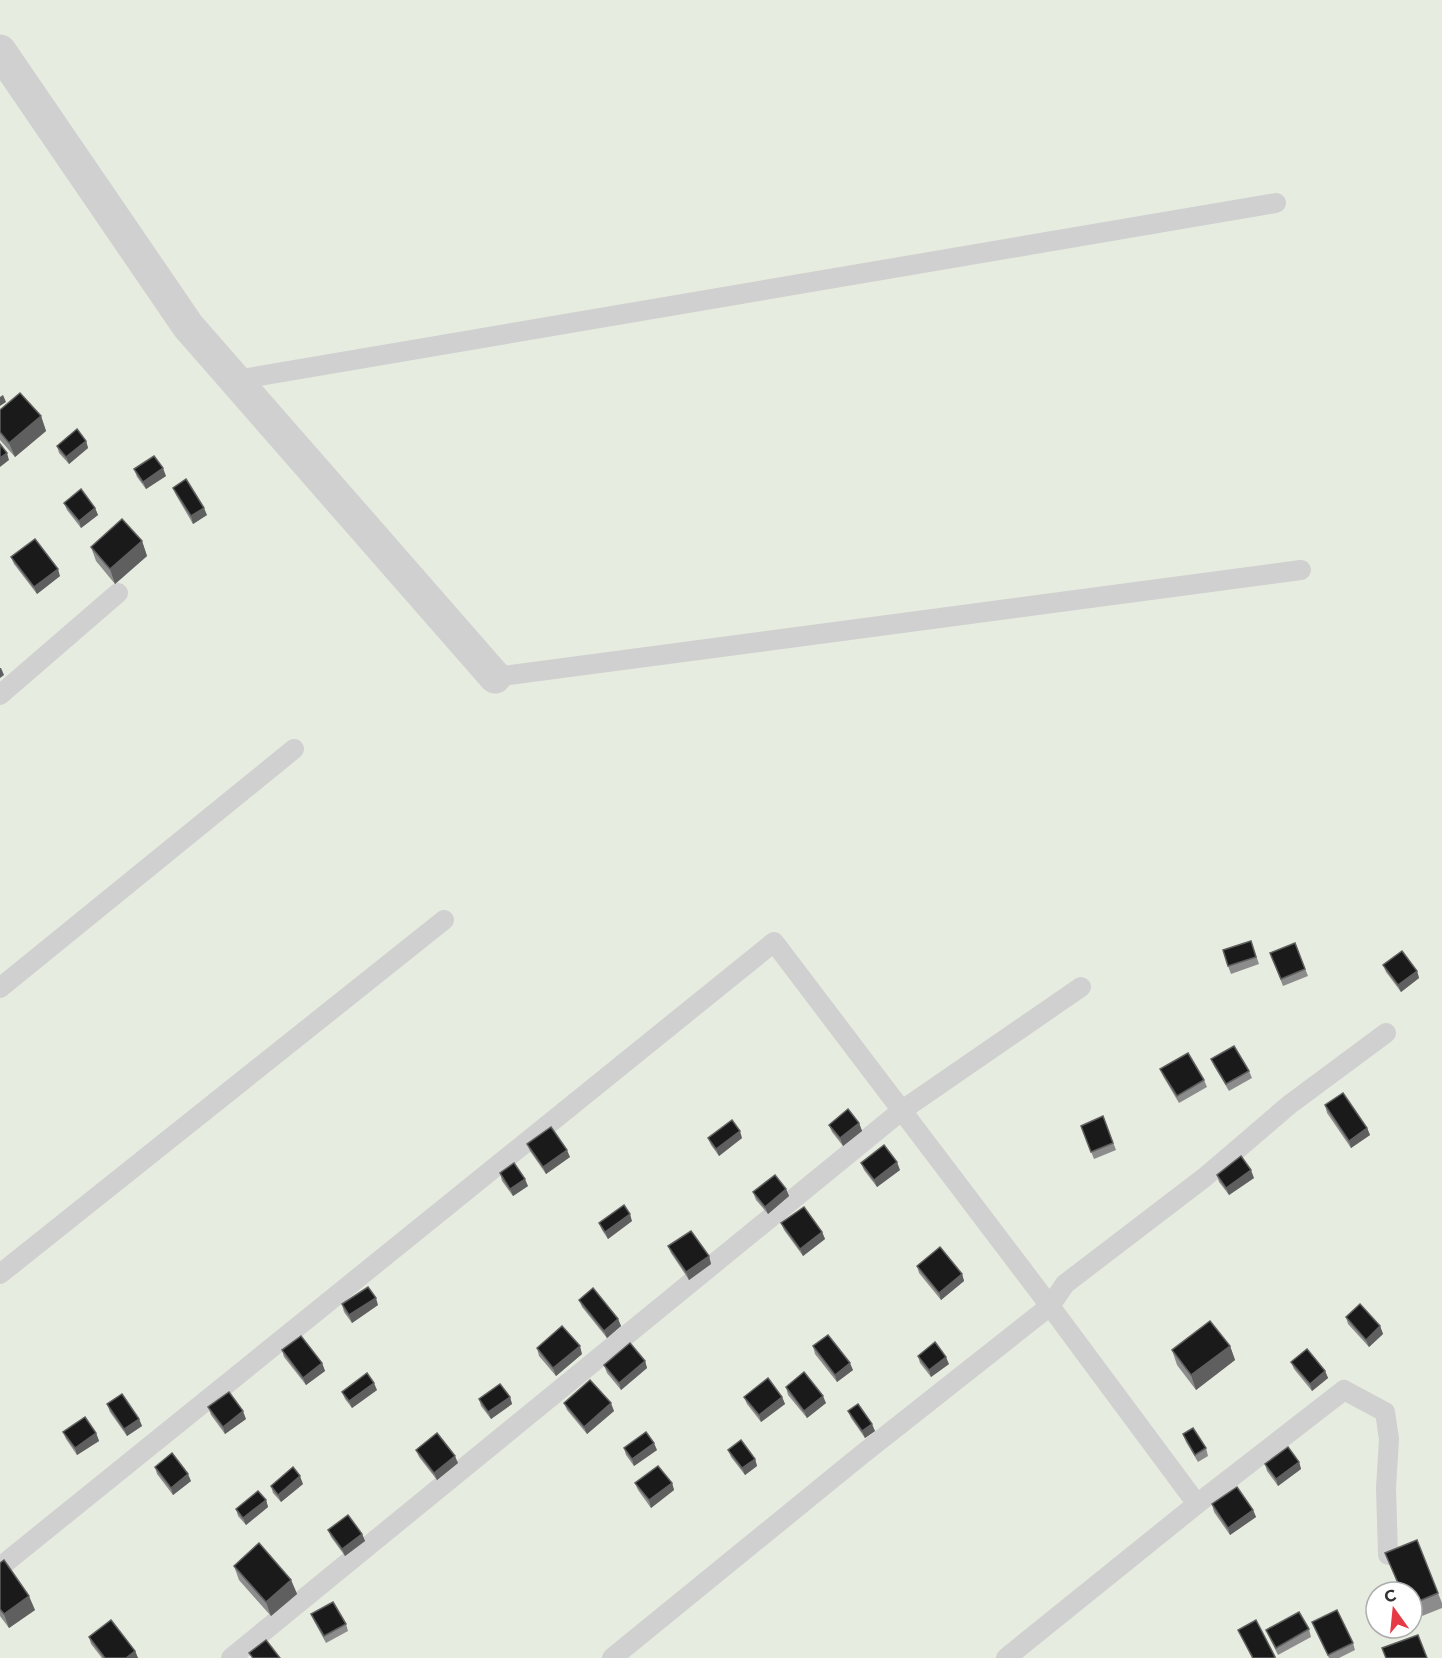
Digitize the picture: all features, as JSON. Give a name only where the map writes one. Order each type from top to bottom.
[{"type":"street","points":[[0,51],[188,327],[495,678]]},
{"type":"lane","points":[[236,380],[1276,203]]},
{"type":"lane","points":[[495,678],[1301,570]]},
{"type":"lane","points":[[0,695],[118,594]]},
{"type":"lane","points":[[0,988],[294,749]]},
{"type":"lane","points":[[0,1274],[444,920]]},
{"type":"lane","points":[[0,1568],[774,942],[1197,1504]]},
{"type":"lane","points":[[231,1658],[901,1110],[1081,987]]},
{"type":"lane","points":[[612,1658],[860,1456],[1050,1306],[1065,1284],[1205,1177],[1289,1106],[1386,1033]]},
{"type":"lane","points":[[1006,1658],[1197,1504],[1344,1390],[1385,1412],[1389,1439],[1386,1488],[1388,1555]]},
{"type":"shaded area","points":[[0,0],[1442,0],[1442,1658],[0,1658]]},
{"type":"building","points":[[20,393],[41,416],[9,443],[0,432],[0,410]]},
{"type":"building","points":[[77,429],[86,441],[66,457],[57,446]]},
{"type":"building","points":[[0,444],[7,453],[0,458]]},
{"type":"building","points":[[154,456],[163,468],[143,482],[134,469]]},
{"type":"building","points":[[186,479],[204,508],[191,516],[173,488]]},
{"type":"building","points":[[81,489],[95,508],[79,521],[64,503]]},
{"type":"building","points":[[122,519],[142,541],[110,569],[91,547]]},
{"type":"building","points":[[35,539],[58,569],[34,587],[11,557]]},
{"type":"building","points":[[1251,941],[1256,957],[1228,966],[1223,950]]},
{"type":"building","points":[[1295,943],[1305,969],[1281,979],[1270,953]]},
{"type":"building","points":[[1402,951],[1417,971],[1398,985],[1383,965]]},
{"type":"building","points":[[1234,1046],[1249,1071],[1226,1084],[1211,1059]]},
{"type":"building","points":[[1188,1053],[1204,1080],[1177,1096],[1160,1069]]},
{"type":"building","points":[[1343,1093],[1367,1128],[1349,1141],[1325,1105]]},
{"type":"building","points":[[848,1109],[859,1123],[840,1138],[829,1125]]},
{"type":"building","points":[[1103,1116],[1113,1143],[1091,1152],[1081,1126]]},
{"type":"building","points":[[732,1120],[740,1131],[716,1149],[708,1138]]},
{"type":"building","points":[[551,1127],[567,1150],[543,1167],[527,1144]]},
{"type":"building","points":[[884,1145],[897,1162],[874,1180],[861,1163]]},
{"type":"building","points":[[1241,1156],[1251,1170],[1226,1188],[1217,1175]]},
{"type":"building","points":[[514,1163],[525,1179],[510,1189],[500,1173]]},
{"type":"building","points":[[775,1175],[786,1189],[765,1207],[753,1192]]},
{"type":"building","points":[[624,1205],[630,1214],[605,1232],[599,1223]]},
{"type":"building","points":[[804,1207],[822,1232],[800,1249],[781,1223]]},
{"type":"building","points":[[691,1231],[709,1256],[686,1272],[668,1246]]},
{"type":"building","points":[[940,1247],[962,1274],[939,1293],[917,1266]]},
{"type":"building","points":[[368,1287],[376,1298],[349,1315],[342,1304]]},
{"type":"building","points":[[593,1288],[618,1319],[604,1331],[579,1300]]},
{"type":"building","points":[[1360,1304],[1380,1326],[1366,1340],[1346,1317]]},
{"type":"building","points":[[1210,1321],[1230,1346],[1191,1375],[1172,1350]]},
{"type":"building","points":[[562,1326],[580,1346],[553,1368],[537,1348]]},
{"type":"building","points":[[828,1335],[850,1363],[835,1375],[813,1346]]},
{"type":"building","points":[[301,1336],[322,1363],[303,1378],[282,1350]]},
{"type":"building","points":[[935,1342],[946,1357],[929,1370],[918,1356]]},
{"type":"building","points":[[630,1343],[645,1361],[619,1383],[604,1365]]},
{"type":"building","points":[[1307,1349],[1325,1371],[1310,1384],[1291,1362]]},
{"type":"building","points":[[804,1372],[823,1396],[804,1411],[786,1387]]},
{"type":"building","points":[[367,1373],[374,1383],[349,1401],[342,1392]]},
{"type":"building","points":[[768,1378],[782,1397],[759,1415],[744,1397]]},
{"type":"building","points":[[590,1380],[611,1403],[584,1427],[564,1403]]},
{"type":"building","points":[[500,1384],[510,1397],[488,1412],[479,1399]]},
{"type":"building","points":[[229,1392],[243,1411],[223,1427],[208,1407]]},
{"type":"building","points":[[122,1394],[139,1419],[124,1429],[107,1404]]},
{"type":"building","points":[[858,1404],[872,1424],[862,1431],[848,1411]]},
{"type":"building","points":[[85,1417],[96,1433],[75,1448],[63,1432]]},
{"type":"building","points":[[1193,1428],[1206,1448],[1195,1455],[1183,1434]]},
{"type":"building","points":[[646,1432],[654,1443],[632,1459],[624,1448]]},
{"type":"building","points":[[437,1433],[455,1456],[434,1473],[416,1450]]},
{"type":"building","points":[[741,1440],[755,1459],[742,1468],[728,1450]]},
{"type":"building","points":[[1288,1447],[1299,1462],[1276,1479],[1265,1464]]},
{"type":"building","points":[[172,1453],[188,1474],[171,1488],[155,1467]]},
{"type":"building","points":[[658,1466],[672,1483],[649,1500],[635,1483]]},
{"type":"building","points":[[293,1467],[300,1476],[278,1495],[271,1486]]},
{"type":"building","points":[[1237,1487],[1253,1510],[1228,1528],[1212,1504]]},
{"type":"building","points":[[258,1491],[266,1500],[243,1518],[236,1509]]},
{"type":"building","points":[[348,1515],[362,1534],[342,1549],[328,1530]]},
{"type":"building","points":[[1417,1540],[1438,1593],[1424,1599],[1424,1580],[1397,1580],[1385,1553]]},
{"type":"building","points":[[259,1543],[291,1580],[266,1602],[234,1566]]},
{"type":"building","points":[[4,1560],[29,1596],[4,1614],[0,1609],[0,1563]]},
{"type":"building","points":[[333,1602],[346,1624],[324,1636],[311,1614]]},
{"type":"building","points":[[1337,1610],[1353,1643],[1328,1655],[1312,1622]]},
{"type":"building","points":[[1299,1612],[1309,1629],[1276,1648],[1266,1630]]},
{"type":"building","points":[[111,1620],[135,1651],[126,1658],[105,1658],[89,1637]]},
{"type":"building","points":[[1256,1620],[1275,1657],[1273,1658],[1253,1658],[1238,1630]]},
{"type":"building","points":[[266,1640],[280,1658],[253,1658],[249,1653]]},
{"type":"building","points":[[1404,1640],[1420,1640],[1427,1658],[1386,1658],[1382,1648]]}]
